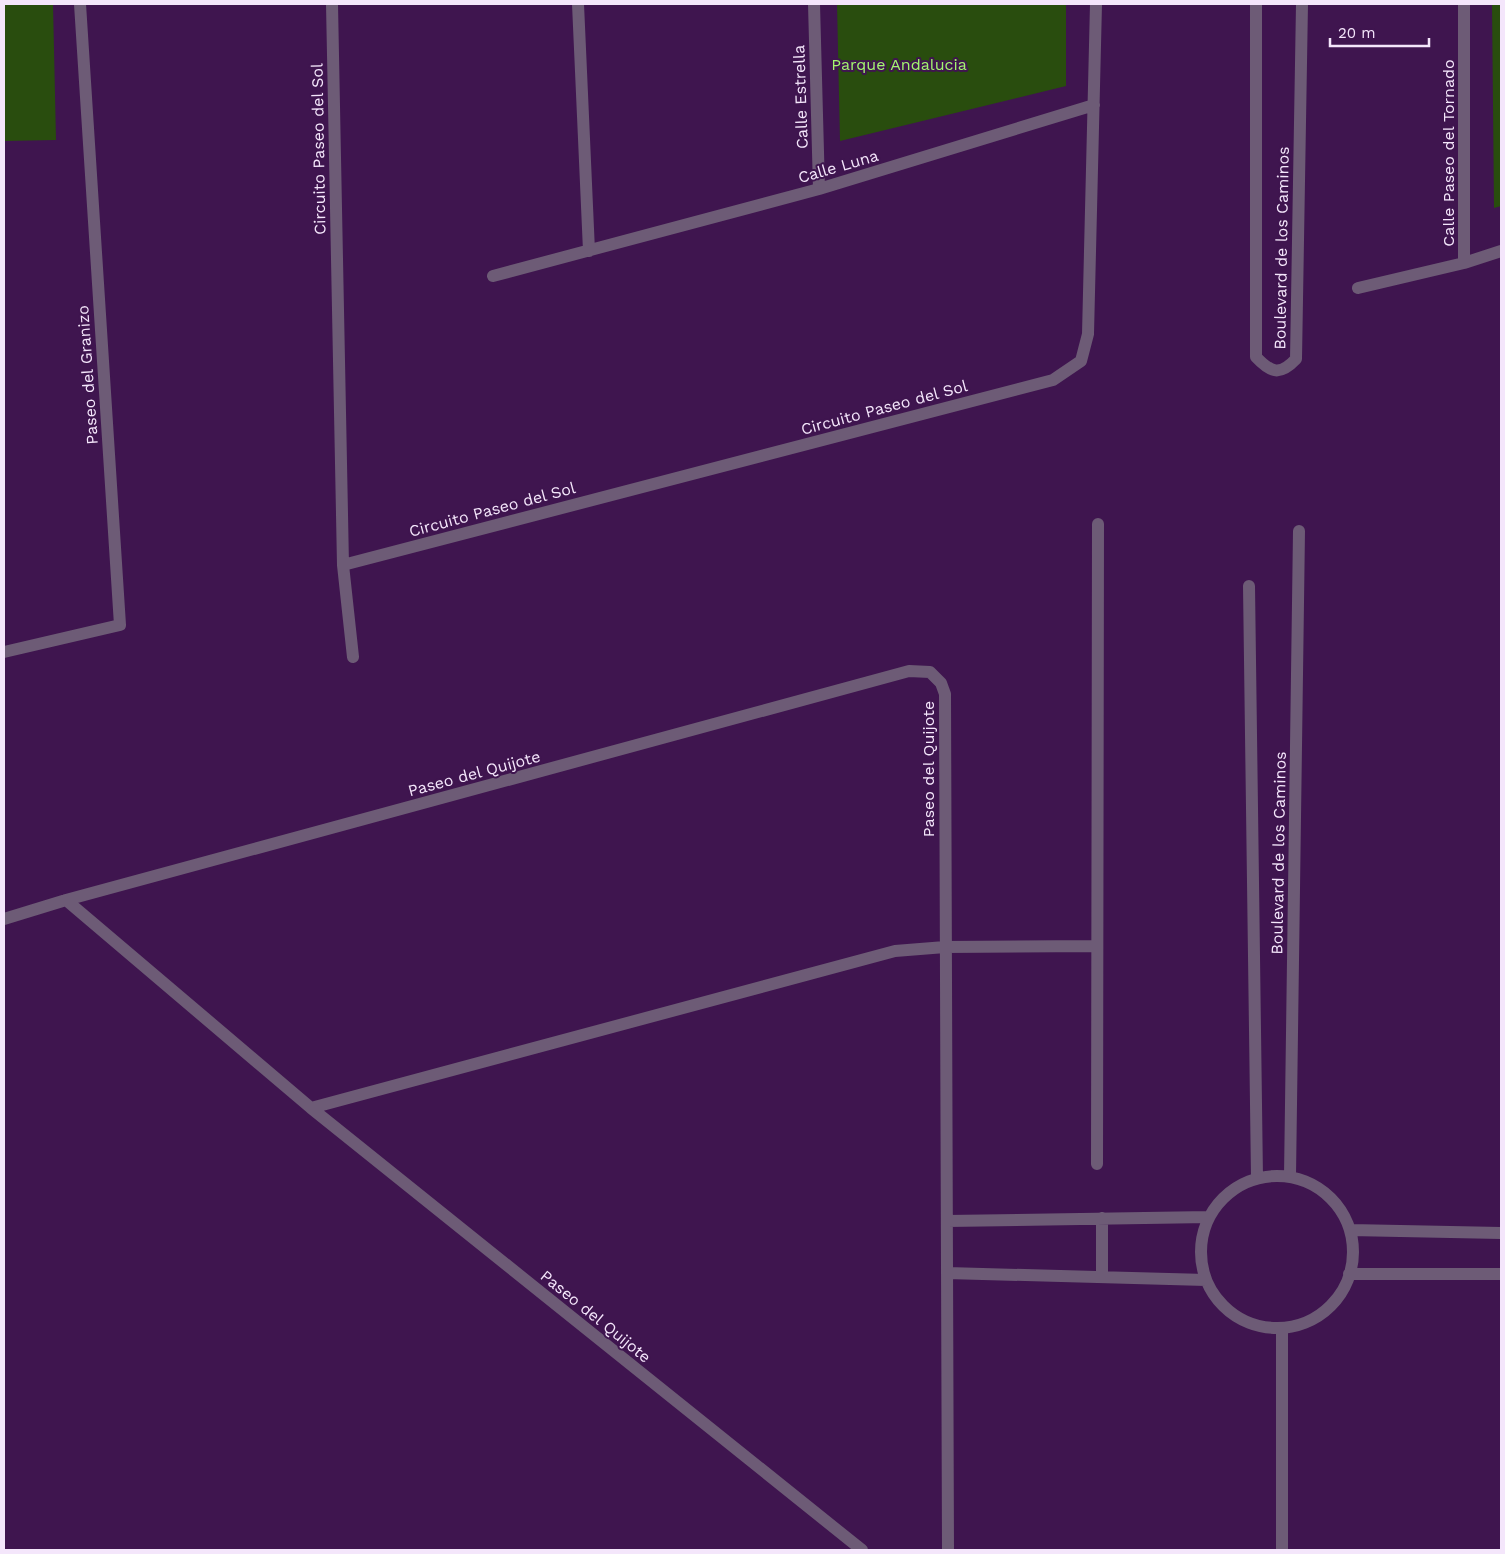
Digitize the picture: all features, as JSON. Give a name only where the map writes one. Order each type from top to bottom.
[{"type":"street","name":"Paseo del Granizo","points":[[4,652],[120,625],[80,4]]},
{"type":"street","name":"Circuito Paseo del Sol","points":[[332,4],[343,564],[353,656]]},
{"type":"street","points":[[578,4],[589,251]]},
{"type":"street","name":"Calle Estrella","points":[[814,4],[819,188]]},
{"type":"street","name":"Circuito Paseo del Sol","points":[[343,564],[1052,380],[1082,361],[1088,334],[1096,4]]},
{"type":"street","name":"Boulevard de los Caminos","points":[[1256,4],[1256,357],[1266,368],[1276,371],[1287,369],[1296,359],[1302,4]]},
{"type":"street","name":"Calle Paseo del Tornado","points":[[1464,4],[1464,263],[1501,251]]},
{"type":"street","name":"Calle Luna","points":[[493,276],[819,188],[1094,106]]},
{"type":"street","points":[[1358,288],[1464,263]]},
{"type":"street","points":[[1097,1164],[1098,524]]},
{"type":"street","name":"Boulevard de los Caminos","points":[[1290,1176],[1299,532]]},
{"type":"street","name":"Boulevard de los Caminos","points":[[1249,586],[1257,1178]]},
{"type":"street","name":"Paseo del Quijote","points":[[66,900],[909,671],[930,672],[941,683],[944,694],[948,1550]]},
{"type":"street","points":[[4,919],[66,900]]},
{"type":"street","name":"Paseo del Quijote","points":[[66,900],[311,1108],[862,1550]]},
{"type":"street","points":[[311,1108],[895,951],[945,947],[1097,946]]},
{"type":"street","points":[[1290,1176],[1324,1191],[1348,1220],[1354,1256],[1350,1274],[1344,1292],[1318,1318],[1282,1329],[1250,1324],[1223,1307],[1206,1280],[1200,1248],[1209,1217],[1229,1192],[1257,1178],[1290,1176]]},
{"type":"street","points":[[947,1221],[1209,1217]]},
{"type":"street","points":[[1102,1218],[1102,1277]]},
{"type":"street","points":[[1350,1230],[1501,1233]]},
{"type":"street","points":[[947,1273],[1206,1280]]},
{"type":"street","points":[[1350,1274],[1501,1274]]},
{"type":"street","points":[[1282,1329],[1282,1550]]},
{"type":"green space","points":[[4,4],[53,4],[56,140],[4,141]]},
{"type":"green space","name":"Parque Andalucia","points":[[837,4],[1066,4],[1066,86],[840,141]]},
{"type":"green space","points":[[1492,4],[1501,4],[1501,206],[1494,208]]}]
